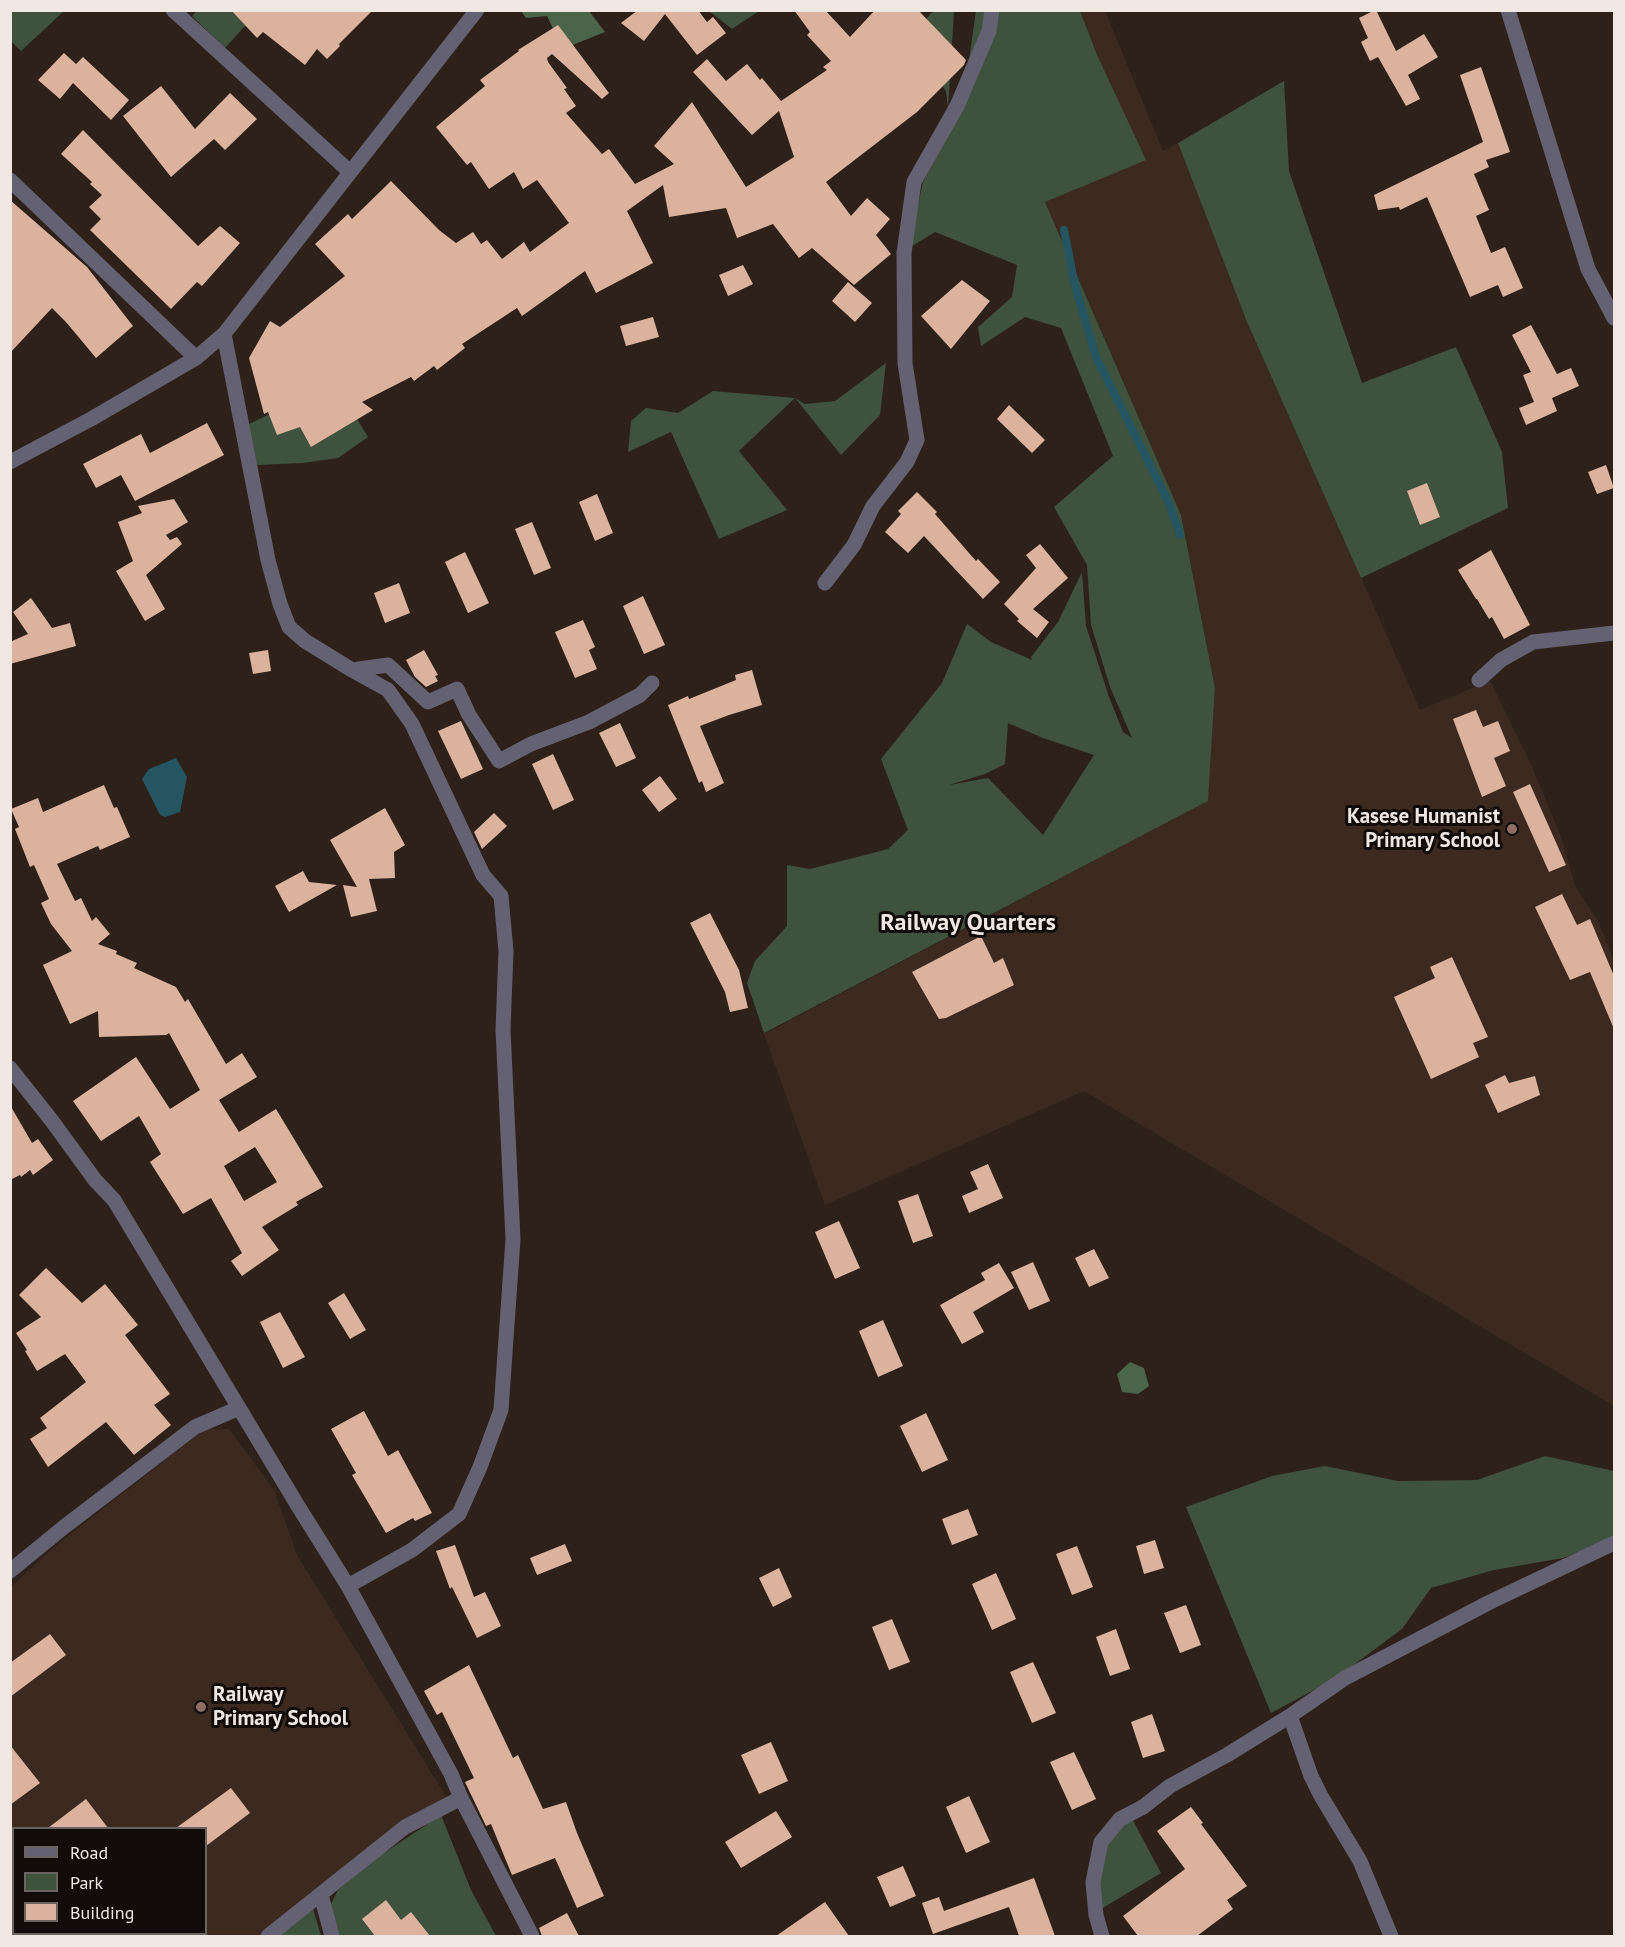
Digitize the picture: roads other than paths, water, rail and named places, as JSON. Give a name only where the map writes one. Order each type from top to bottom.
[{"type":"street","points":[[173,10],[350,172]]},
{"type":"street","points":[[10,462],[91,419],[196,358],[224,334],[477,10]]},
{"type":"street","points":[[825,583],[854,545],[873,507],[907,462],[917,440],[905,363],[904,254],[914,183],[957,106],[989,31],[992,10]]},
{"type":"street","points":[[1508,10],[1588,269],[1614,318]]},
{"type":"street","points":[[10,180],[196,358]]},
{"type":"street","points":[[224,334],[268,560],[289,627],[305,641],[388,690],[412,724],[483,875],[501,896],[506,951],[503,1030],[513,1239],[501,1410],[480,1467],[459,1514],[412,1550],[348,1586]]},
{"type":"street","points":[[1479,680],[1500,660],[1533,642],[1614,633]]},
{"type":"street","points":[[352,669],[388,665],[428,702],[457,689],[469,715],[499,761],[531,744],[589,722],[640,695],[652,683]]},
{"type":"street","points":[[10,1068],[95,1180],[114,1200],[348,1586],[451,1774],[532,1936]]},
{"type":"street","points":[[10,1571],[195,1427],[239,1408]]},
{"type":"street","points":[[1102,1936],[1096,1915],[1093,1882],[1101,1842],[1120,1819],[1143,1807],[1170,1786],[1227,1755],[1290,1716],[1345,1678],[1490,1602],[1614,1543]]},
{"type":"street","points":[[1290,1716],[1311,1776],[1344,1837],[1360,1861],[1391,1936]]},
{"type":"street","points":[[268,1936],[405,1827],[461,1798]]},
{"type":"street","points":[[321,1895],[332,1936]]},
{"type":"water","points":[[176,758],[187,777],[180,812],[165,817],[160,815],[142,779],[149,769]]},
{"type":"waterway","points":[[1064,230],[1075,286],[1096,357],[1168,501],[1180,535]]},
{"type":"place","name":"Kasese Humanist Primary School","points":[[1512,829]]},
{"type":"place","name":"Railway Primary School","points":[[201,1707]]},
{"type":"district","name":"Railway Quarters","points":[[968,923]]}]
